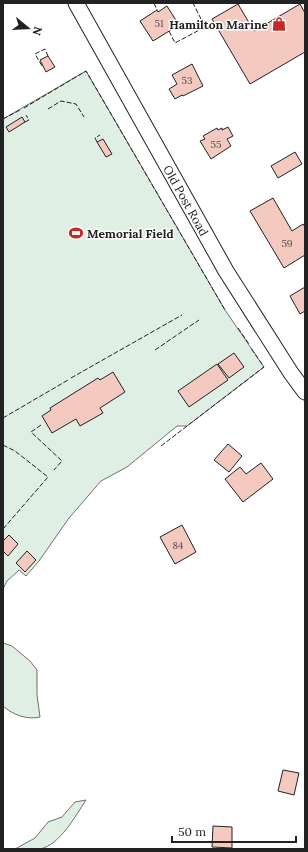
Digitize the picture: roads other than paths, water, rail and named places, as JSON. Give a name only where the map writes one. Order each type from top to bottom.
[{"type":"street","name":"Old Post Road","points":[[76,3],[226,271],[291,374],[305,392]]},
{"type":"place","name":"Hamilton Marine","points":[[279,24]]},
{"type":"place","name":"Memorial Field","points":[[76,233]]}]
